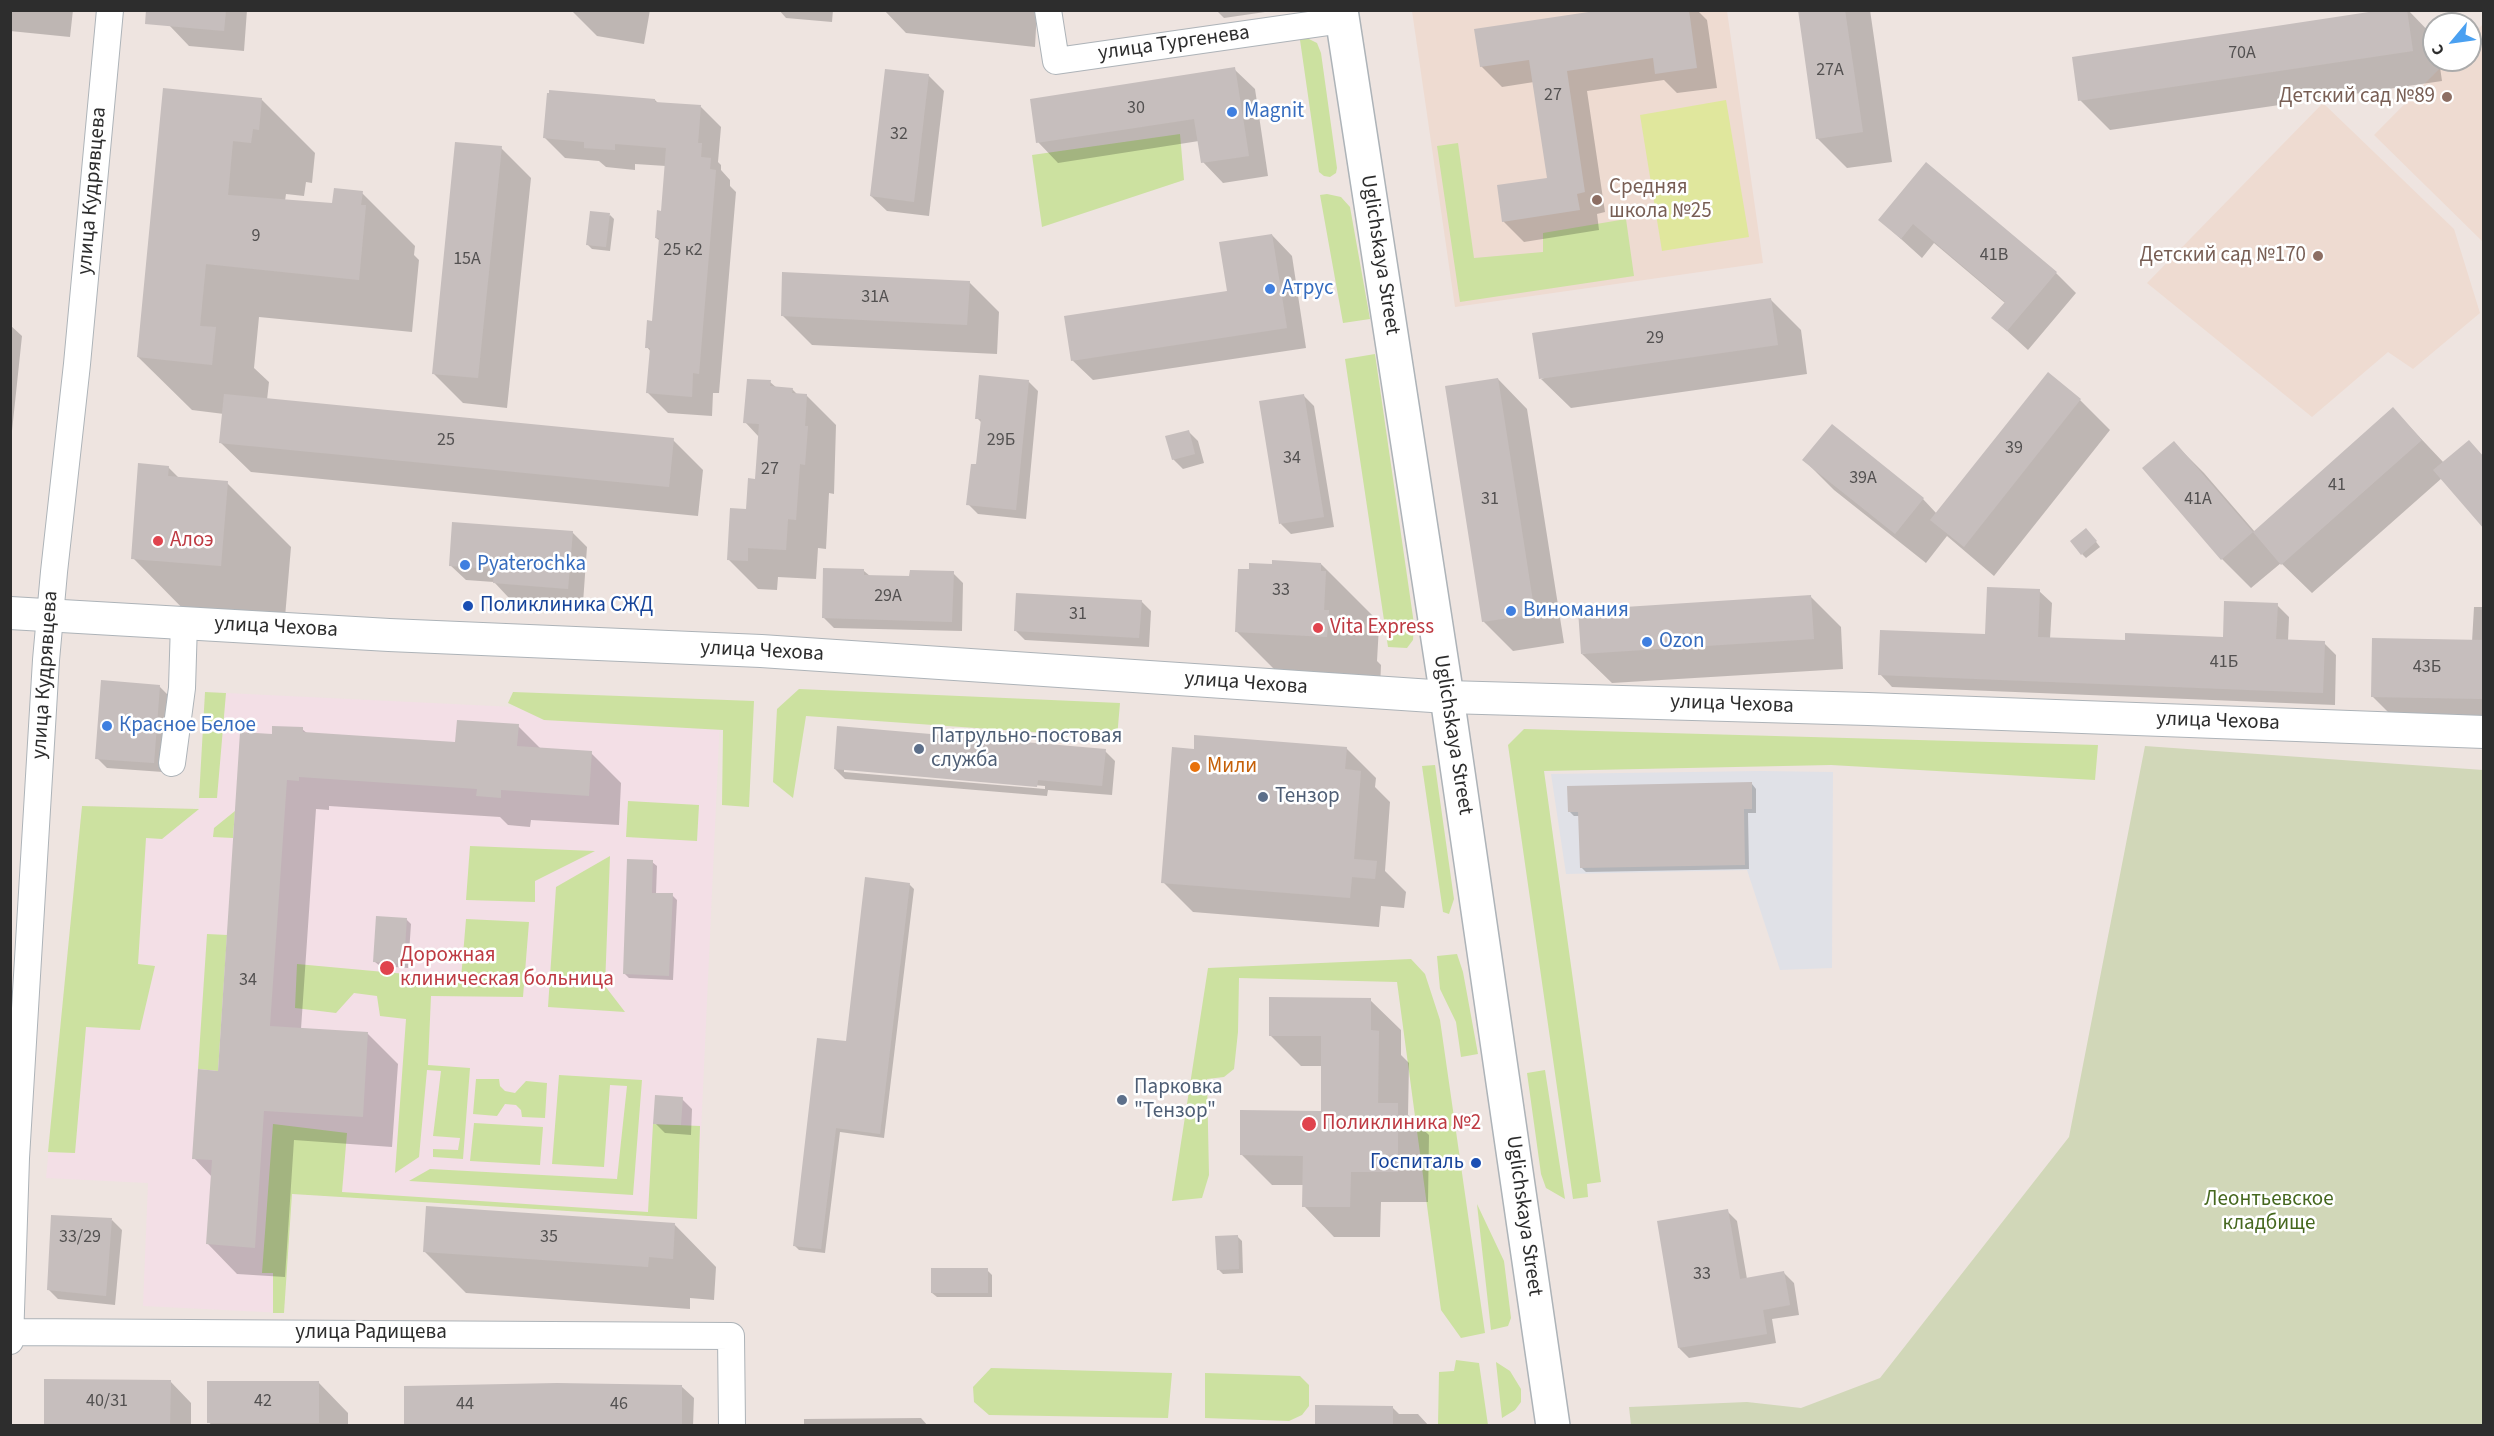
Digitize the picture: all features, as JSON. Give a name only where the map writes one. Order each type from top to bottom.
[{"type":"main road","name":"Uglichskaya Street","points":[[1342,15],[1447,697],[1553,1425]]},
{"type":"street","name":"улица Кудрявцева","points":[[10,1341],[16,1158],[50,614],[77,364],[110,10]]},
{"type":"street","name":"улица Тургенева","points":[[1048,10],[1056,61],[1342,15]]},
{"type":"street","name":"улица Чехова","points":[[10,613],[389,635],[761,651],[1447,697],[1868,709],[2484,732]]},
{"type":"street","points":[[172,763],[182,688],[184,623]]},
{"type":"street","name":"улица Радищева","points":[[11,1332],[731,1336],[732,1425]]},
{"type":"shaded area","name":"Средняя школа №25","points":[[1412,11],[1727,11],[1763,263],[1455,307]]},
{"type":"shaded area","name":"Детский сад №89","points":[[2482,25],[2483,242],[2374,135],[2436,72],[2482,72]]},
{"type":"shaded area","name":"Детский сад №170","points":[[2323,103],[2454,229],[2480,313],[2413,369],[2388,352],[2312,417],[2147,283]]},
{"type":"shaded area","name":"Дорожная клиническая больница","points":[[205,692],[720,717],[697,1219],[292,1194],[284,1313],[143,1306],[148,1183],[46,1178],[82,806],[199,809]]},
{"type":"shaded area","points":[[1833,772],[1832,968],[1780,970],[1747,870],[1566,874],[1551,774]]},
{"type":"green space","points":[[1307,38],[1317,43],[1321,53],[1337,168],[1336,173],[1330,177],[1319,172],[1300,40]]},
{"type":"green space","points":[[1726,100],[1749,237],[1662,251],[1640,115]]},
{"type":"green space","points":[[1180,134],[1184,180],[1042,227],[1032,155]]},
{"type":"green space","points":[[1458,143],[1474,258],[1543,252],[1543,233],[1626,219],[1634,276],[1460,302],[1437,146]]},
{"type":"green space","points":[[1320,195],[1341,197],[1350,207],[1370,319],[1343,323]]},
{"type":"green space","points":[[1375,354],[1414,624],[1413,640],[1407,648],[1388,647],[1345,359]]},
{"type":"green space","points":[[799,689],[1120,703],[1117,738],[806,716],[793,798],[773,782],[777,709]]},
{"type":"green space","points":[[205,692],[226,693],[217,798],[199,798]]},
{"type":"green space","points":[[513,692],[754,701],[749,807],[722,805],[723,730],[544,720],[508,703]]},
{"type":"green space","points":[[1524,729],[2098,745],[2095,780],[1831,765],[1544,771],[1601,1182],[1587,1184],[1588,1197],[1573,1199],[1508,745]]},
{"type":"green space","name":"Леонтьевское кладбище","points":[[2145,746],[2483,770],[2483,1425],[1631,1425],[1629,1407],[1747,1402],[1801,1408],[1880,1378],[2069,1137]]},
{"type":"green space","points":[[1435,765],[1454,899],[1449,914],[1443,912],[1422,766]]},
{"type":"green space","points":[[628,801],[699,805],[697,841],[626,837]]},
{"type":"green space","points":[[82,806],[199,809],[162,839],[146,838],[138,964],[155,966],[140,1030],[86,1027],[75,1153],[48,1152]]},
{"type":"green space","points":[[235,811],[233,838],[213,837],[214,828]]},
{"type":"green space","points":[[470,846],[595,851],[535,881],[535,902],[466,900]]},
{"type":"green space","points":[[610,856],[605,986],[625,1012],[548,1007],[556,887]]},
{"type":"green space","points":[[466,919],[529,922],[523,997],[431,996],[428,1065],[470,1068],[463,1159],[433,1157],[433,1149],[458,1150],[460,1138],[433,1136],[441,1071],[427,1070],[419,1157],[395,1173],[406,1019],[380,1016],[377,996],[354,993],[336,1013],[295,1008],[297,964],[461,979]]},
{"type":"green space","points":[[207,934],[227,935],[218,1071],[198,1069]]},
{"type":"green space","points":[[1457,954],[1463,972],[1478,1054],[1461,1057],[1456,1022],[1440,989],[1437,956]]},
{"type":"green space","points":[[1411,959],[1425,974],[1440,1020],[1485,1333],[1461,1338],[1441,1310],[1397,982],[1239,978],[1238,1032],[1234,1069],[1224,1077],[1207,1079],[1209,1175],[1202,1198],[1172,1201],[1208,968]]},
{"type":"green space","points":[[1545,1070],[1565,1199],[1546,1188],[1541,1174],[1527,1073]]},
{"type":"green space","points":[[559,1075],[642,1080],[633,1195],[409,1181],[430,1169],[617,1179],[627,1086],[610,1085],[604,1167],[552,1164]]},
{"type":"green space","points":[[476,1079],[499,1079],[500,1086],[505,1091],[515,1093],[526,1081],[547,1083],[545,1118],[522,1117],[521,1110],[516,1105],[505,1104],[497,1116],[473,1114]]},
{"type":"green space","points":[[474,1123],[543,1127],[540,1165],[470,1161]]},
{"type":"green space","points":[[273,1124],[347,1133],[342,1192],[648,1212],[653,1124],[700,1126],[697,1219],[292,1194],[284,1313],[273,1313],[273,1273],[262,1273]]},
{"type":"green space","points":[[1477,1204],[1504,1261],[1511,1318],[1508,1326],[1491,1330]]},
{"type":"green space","points":[[1456,1360],[1479,1363],[1488,1425],[1438,1425],[1439,1372],[1454,1371]]},
{"type":"green space","points":[[1496,1362],[1510,1371],[1521,1389],[1521,1402],[1515,1410],[1502,1418]]},
{"type":"green space","points":[[991,1368],[1172,1373],[1168,1418],[989,1415],[974,1402],[973,1387]]},
{"type":"green space","points":[[1205,1373],[1300,1376],[1309,1385],[1309,1406],[1302,1415],[1289,1421],[1205,1418]]},
{"type":"building","points":[[146,10],[226,10],[224,31],[145,24]]},
{"type":"building","points":[[1602,10],[1689,10],[1697,68],[1655,74],[1653,58],[1567,71],[1585,192],[1577,194],[1580,210],[1502,222],[1497,185],[1547,178],[1529,60],[1480,67],[1474,29]]},
{"type":"building","points":[[1798,10],[1845,10],[1863,132],[1816,139]]},
{"type":"building","points":[[2382,10],[2407,10],[2413,51],[2078,101],[2072,57]]},
{"type":"building","points":[[1235,67],[1249,156],[1201,163],[1194,119],[1036,143],[1030,99]]},
{"type":"building","points":[[885,69],[929,74],[914,202],[870,196]]},
{"type":"building","points":[[163,88],[262,98],[259,130],[253,129],[251,143],[233,141],[228,195],[332,203],[334,188],[363,191],[361,205],[366,205],[359,280],[206,264],[200,326],[216,327],[212,365],[137,357]]},
{"type":"building","points":[[549,90],[701,105],[698,143],[702,143],[701,157],[711,158],[710,169],[716,170],[699,374],[693,373],[692,397],[646,393],[650,348],[645,348],[647,320],[652,321],[659,238],[655,238],[657,210],[661,211],[666,148],[615,144],[615,150],[584,148],[584,142],[543,138]]},
{"type":"building","points":[[455,142],[502,146],[478,378],[432,374]]},
{"type":"building","points":[[1926,162],[2057,272],[2007,331],[1991,318],[2005,302],[1913,224],[1901,239],[1878,220]]},
{"type":"building","points":[[590,211],[610,213],[606,247],[586,245]]},
{"type":"building","points":[[1272,234],[1287,328],[1071,361],[1064,316],[1227,291],[1219,242]]},
{"type":"building","points":[[782,272],[970,281],[967,325],[781,316]]},
{"type":"building","points":[[1771,298],[1778,345],[1539,379],[1532,333]]},
{"type":"building","points":[[2048,372],[2081,399],[1964,547],[1930,520]]},
{"type":"building","points":[[979,375],[1029,380],[1016,510],[966,505],[971,464],[976,464],[981,419],[975,419]]},
{"type":"building","points":[[1498,378],[1535,614],[1482,622],[1445,386]]},
{"type":"building","points":[[747,379],[771,380],[770,386],[793,388],[792,393],[807,394],[805,426],[808,426],[805,465],[800,464],[796,520],[788,519],[786,550],[748,548],[748,561],[727,560],[730,508],[746,509],[748,478],[755,479],[759,424],[743,423]]},
{"type":"building","points":[[224,394],[674,438],[669,487],[219,443]]},
{"type":"building","points":[[1304,394],[1324,517],[1279,524],[1259,401]]},
{"type":"building","points":[[2393,407],[2422,440],[2281,565],[2253,532]]},
{"type":"building","points":[[1832,424],[1924,498],[1895,534],[1802,460]]},
{"type":"building","points":[[1189,430],[1195,454],[1172,460],[1165,436]]},
{"type":"building","points":[[2469,440],[2484,457],[2484,529],[2433,470]]},
{"type":"building","points":[[2174,441],[2253,532],[2221,560],[2142,468]]},
{"type":"building","points":[[138,463],[169,466],[168,476],[228,481],[221,566],[131,559]]},
{"type":"building","points":[[452,522],[573,531],[568,589],[493,583],[494,569],[449,566]]},
{"type":"building","points":[[2086,528],[2097,541],[2081,555],[2070,541]]},
{"type":"building","points":[[1272,560],[1321,563],[1321,571],[1326,571],[1324,610],[1329,610],[1327,637],[1235,632],[1238,569],[1249,569],[1249,563],[1272,564]]},
{"type":"building","points":[[823,568],[864,569],[864,575],[909,576],[910,570],[954,571],[952,622],[822,618]]},
{"type":"building","points":[[1987,587],[2040,589],[2038,637],[2125,640],[2125,633],[2223,637],[2224,601],[2278,603],[2276,639],[2325,641],[2323,693],[1878,675],[1880,630],[1985,634]]},
{"type":"building","points":[[1016,593],[1142,600],[1139,638],[1014,631]]},
{"type":"building","points":[[1811,595],[1814,639],[1581,654],[1578,610]]},
{"type":"building","points":[[2372,638],[2484,640],[2484,699],[2371,697]]},
{"type":"building","points":[[101,680],[160,685],[154,763],[95,759]]},
{"type":"building","points":[[457,720],[519,724],[517,746],[592,751],[589,796],[501,790],[501,798],[476,796],[477,789],[299,777],[299,781],[287,780],[270,1026],[368,1032],[363,1117],[264,1111],[255,1248],[206,1244],[212,1160],[192,1159],[198,1069],[218,1071],[240,732],[272,734],[272,726],[303,727],[303,732],[455,742]]},
{"type":"building","points":[[837,726],[1106,749],[1102,786],[1038,780],[1037,787],[834,769]]},
{"type":"building","name":"Тензор","points":[[1194,735],[1347,747],[1345,769],[1361,771],[1354,859],[1377,861],[1375,879],[1352,877],[1350,898],[1161,883],[1172,747],[1194,749]]},
{"type":"building","points":[[1752,782],[1752,809],[1744,809],[1745,865],[1580,868],[1578,812],[1568,812],[1567,786]]},
{"type":"building","points":[[627,859],[653,860],[652,893],[673,893],[669,976],[623,974]]},
{"type":"building","points":[[865,877],[910,883],[880,1134],[836,1128],[821,1249],[793,1246],[817,1038],[846,1041]]},
{"type":"building","points":[[376,916],[407,918],[404,964],[373,962]]},
{"type":"building","name":"Поликлиника №2","points":[[1269,997],[1371,998],[1371,1030],[1379,1031],[1378,1103],[1398,1103],[1398,1172],[1351,1172],[1350,1207],[1302,1207],[1303,1156],[1240,1155],[1240,1110],[1321,1111],[1321,1036],[1269,1036]]},
{"type":"building","points":[[655,1095],[683,1097],[681,1125],[653,1124]]},
{"type":"building","points":[[426,1206],[675,1223],[673,1259],[649,1257],[648,1267],[423,1252]]},
{"type":"building","points":[[1728,1209],[1740,1279],[1784,1271],[1790,1305],[1763,1310],[1767,1334],[1678,1348],[1657,1221]]},
{"type":"building","points":[[51,1215],[112,1218],[106,1296],[47,1290]]},
{"type":"building","points":[[1238,1235],[1239,1269],[1217,1270],[1215,1236]]},
{"type":"building","points":[[931,1268],[988,1268],[988,1293],[931,1293]]},
{"type":"building","points":[[44,1379],[171,1380],[170,1425],[44,1425]]},
{"type":"building","points":[[207,1381],[319,1381],[319,1423],[207,1423]]},
{"type":"building","points":[[557,1383],[682,1385],[682,1425],[404,1425],[404,1386]]},
{"type":"building","points":[[1315,1405],[1393,1406],[1393,1425],[1315,1425]]},
{"type":"place","name":"Детский сад №89","points":[[2447,97]]},
{"type":"place","name":"Magnit","points":[[1232,112]]},
{"type":"place","name":"Средняя школа №25","points":[[1597,200]]},
{"type":"place","name":"Детский сад №170","points":[[2318,256]]},
{"type":"place","name":"Атрус","points":[[1270,289]]},
{"type":"place","name":"Алоэ","points":[[158,541]]},
{"type":"place","name":"Pyaterochka","points":[[465,565]]},
{"type":"place","name":"Поликлиника СЖД","points":[[468,606]]},
{"type":"place","name":"Виномания","points":[[1511,611]]},
{"type":"place","name":"Vita Express","points":[[1318,628]]},
{"type":"place","name":"Ozon","points":[[1647,642]]},
{"type":"place","name":"Красное Белое","points":[[107,726]]},
{"type":"place","name":"Патрульно-постовая служба","points":[[919,749]]},
{"type":"place","name":"Мили","points":[[1195,767]]},
{"type":"place","name":"Тензор","points":[[1263,797]]},
{"type":"place","name":"Дорожная клиническая больница","points":[[387,968]]},
{"type":"place","name":"Парковка \"Тензор\"","points":[[1122,1100]]},
{"type":"place","name":"Поликлиника №2","points":[[1309,1124]]},
{"type":"place","name":"Госпиталь","points":[[1476,1163]]}]
